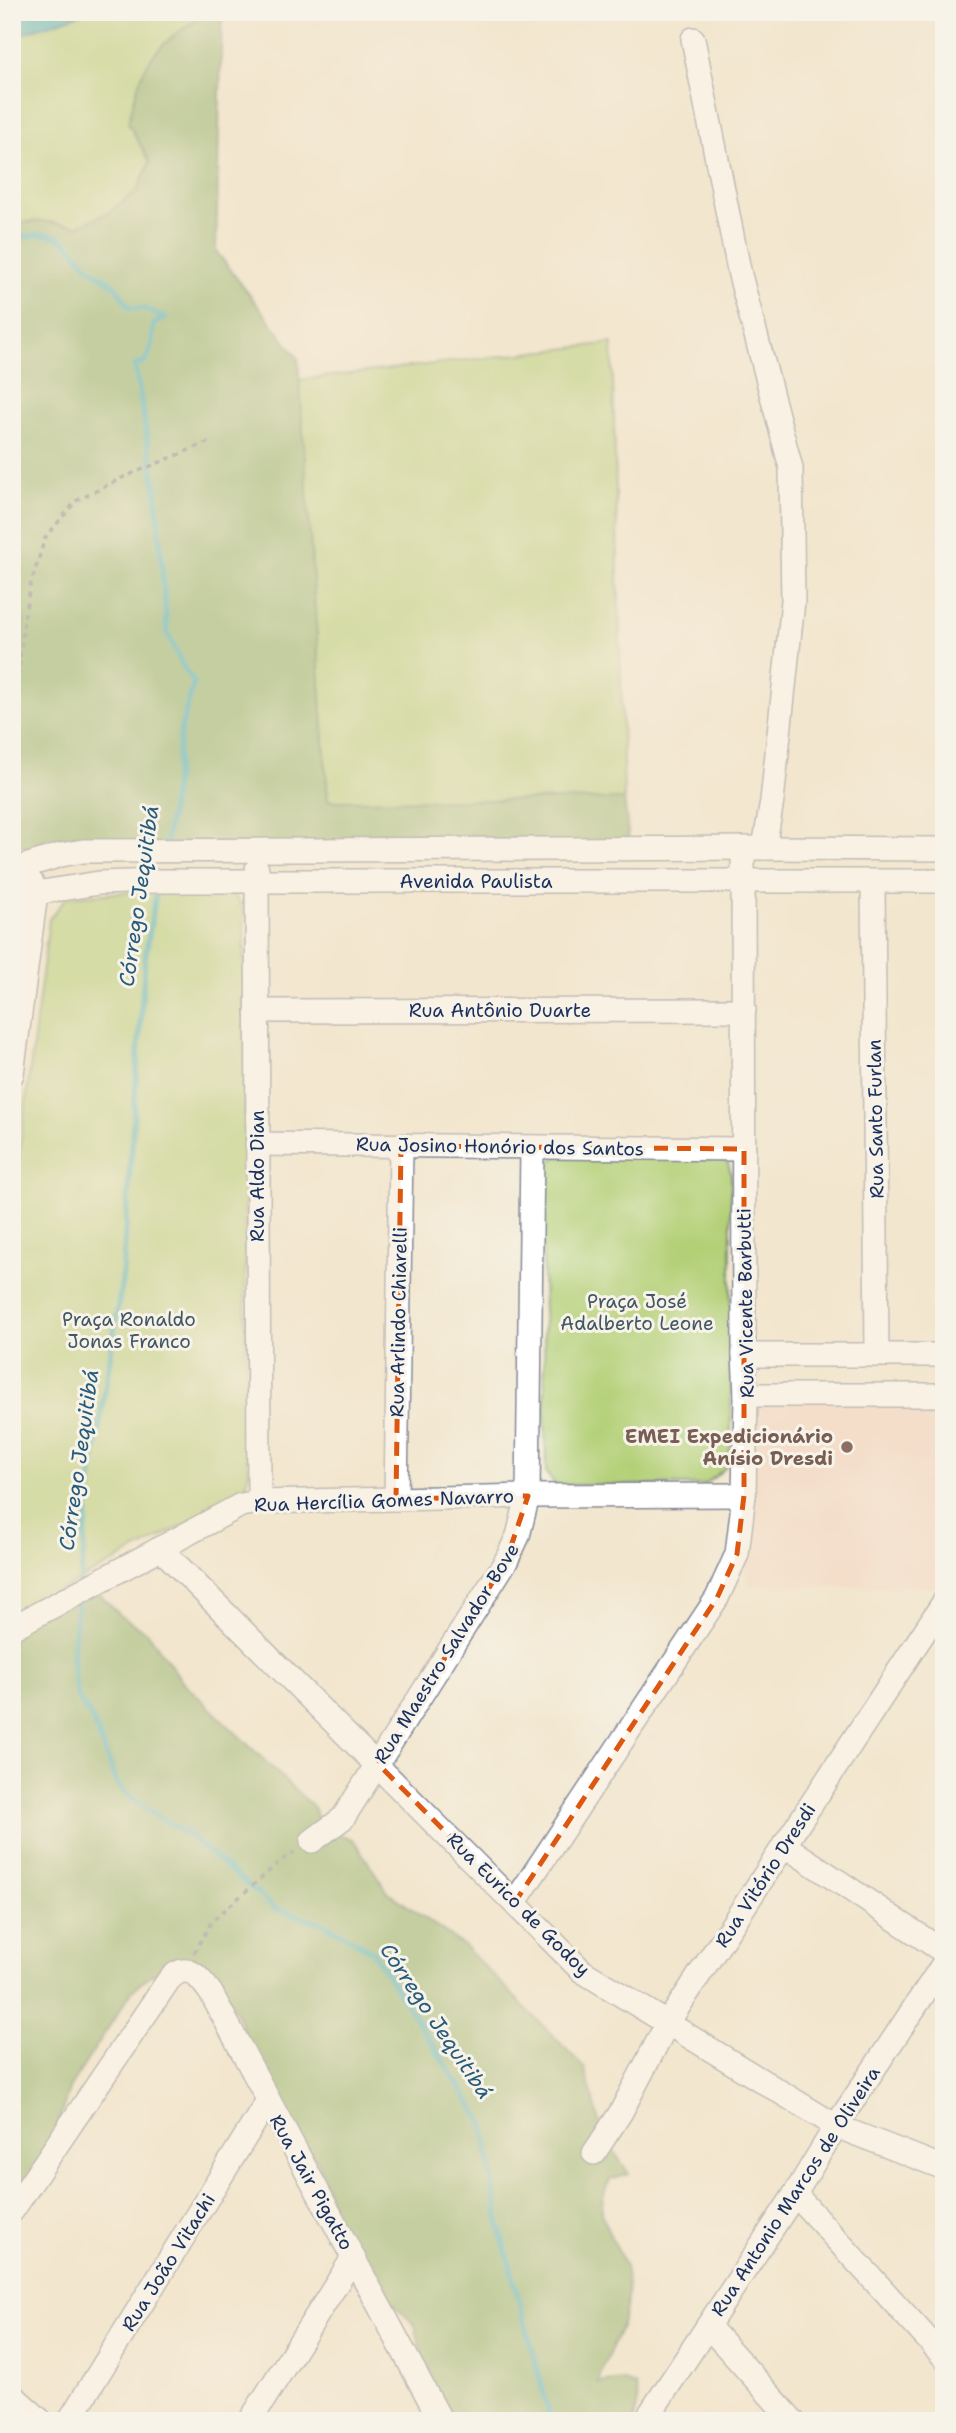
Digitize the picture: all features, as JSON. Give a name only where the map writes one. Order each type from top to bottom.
[{"type":"street","name":"Rua Vicente Barbutti","points":[[515,1902],[717,1598],[737,1554],[744,1495],[746,1395],[743,881],[772,801],[793,601],[791,468],[740,275],[693,39]]},
{"type":"street","name":"Avenida Paulista","points":[[19,868],[83,851],[944,849]]},
{"type":"street","name":"Rua Aldo Dian","points":[[257,850],[259,1502]]},
{"type":"street","points":[[12,1074],[36,893],[19,868]]},
{"type":"street","name":"Avenida Paulista","points":[[12,905],[36,893],[99,883],[158,881],[944,881]]},
{"type":"street","name":"Rua Santo Furlan","points":[[873,882],[877,1355]]},
{"type":"street","name":"Rua Antônio Duarte","points":[[257,1011],[744,1010]]},
{"type":"street","name":"Rua Josino Honório dos Santos","points":[[257,1144],[744,1149]]},
{"type":"street","name":"Rua Arlindo Chiarelli","points":[[396,1499],[401,1146]]},
{"type":"street","name":"Rua Maestro Salvador Bove","points":[[312,1841],[343,1818],[506,1561],[518,1536],[528,1496],[533,1147]]},
{"type":"street","points":[[744,1355],[944,1355]]},
{"type":"street","points":[[746,1395],[944,1395]]},
{"type":"street","name":"Rua Hercília Gomes Navarro","points":[[12,1628],[241,1505],[259,1502],[528,1496],[744,1495]]},
{"type":"street","name":"Rua Eurico de Godoy","points":[[160,1548],[582,1971],[836,2126],[944,2168]]},
{"type":"street","name":"Rua Vitório Dresdi","points":[[594,2153],[621,2112],[667,2024],[944,1602]]},
{"type":"street","points":[[784,1845],[944,1952]]},
{"type":"street","name":"Rua Antonio Marcos de Oliveira","points":[[648,2421],[651,2412],[944,1963]]},
{"type":"street","points":[[12,2210],[176,1976]]},
{"type":"street","name":"Rua Jair Pigatto","points":[[176,1976],[199,1976],[211,1993],[438,2419]]},
{"type":"street","name":"Rua João Vitachi","points":[[69,2421],[267,2102]]},
{"type":"street","points":[[795,2194],[944,2357]]},
{"type":"street","points":[[250,2421],[354,2258]]},
{"type":"street","points":[[708,2326],[793,2421]]},
{"type":"street","points":[[12,2395],[41,2421]]},
{"type":"path","points":[[19,868],[13,816],[12,744],[24,619],[30,587],[45,538],[76,501],[124,477],[209,442]]},
{"type":"path","points":[[176,1976],[212,1920],[282,1860],[312,1841]]},
{"type":"highlighted area","points":[[401,1146],[744,1149],[744,1495],[737,1554],[717,1598],[515,1902],[378,1764],[506,1561],[528,1496],[396,1499]]},
{"type":"shaded area","name":"EMEI Expedicionário Anísio Dresdi","points":[[944,1397],[944,1587],[749,1586],[742,1553],[750,1399]]},
{"type":"green space","points":[[12,12],[288,12],[205,14],[175,35],[150,61],[137,90],[150,162],[137,191],[108,213],[78,226],[40,221],[12,224]]},
{"type":"green space","points":[[205,14],[222,14],[216,251],[298,358],[328,801],[624,799],[630,849],[61,855],[18,846],[13,761],[24,620],[12,608],[12,224],[40,221],[78,226],[108,213],[137,191],[150,162],[128,123],[142,74],[161,47]]},
{"type":"green space","points":[[612,343],[624,799],[328,802],[299,380]]},
{"type":"green space","name":"Praça Ronaldo Jonas Franco","points":[[203,886],[232,892],[244,910],[247,1484],[240,1495],[12,1616],[12,1212],[49,919],[67,897]]},
{"type":"green space","name":"Praça José Adalberto Leone","points":[[562,1156],[722,1159],[728,1163],[731,1174],[731,1446],[725,1468],[705,1485],[556,1485],[546,1473],[542,1178],[548,1163]]},
{"type":"green space","points":[[100,1595],[121,1616],[148,1633],[183,1682],[315,1809],[319,1827],[353,1839],[387,1891],[464,1946],[584,2067],[604,2137],[629,2174],[610,2180],[602,2205],[606,2225],[625,2267],[627,2292],[623,2321],[598,2383],[622,2380],[636,2387],[638,2401],[634,2421],[442,2421],[432,2396],[415,2325],[385,2296],[338,2227],[318,2160],[274,2117],[238,2016],[205,1967],[191,1961],[174,1963],[152,1974],[132,1991],[70,2087],[58,2123],[56,2159],[12,2185],[12,1629],[27,1618]]},
{"type":"water","points":[[12,12],[87,12],[12,37]]},
{"type":"waterway","name":"Córrego Jequitibá","points":[[12,229],[26,237],[47,235],[62,239],[90,268],[114,285],[130,308],[145,309],[165,318],[154,324],[146,361],[135,366],[156,489],[167,632],[185,670],[194,682],[181,728],[165,846]]},
{"type":"waterway","name":"Córrego Jequitibá","points":[[80,1586],[91,1479],[122,1280],[145,958],[157,887]]},
{"type":"waterway","name":"Córrego Jequitibá","points":[[78,1600],[72,1658],[77,1696],[93,1721],[118,1786],[143,1807],[190,1836],[276,1909],[325,1924],[372,1951],[484,2124],[499,2224],[551,2421]]},
{"type":"place","name":"EMEI Expedicionário Anísio Dresdi","points":[[847,1447]]}]
